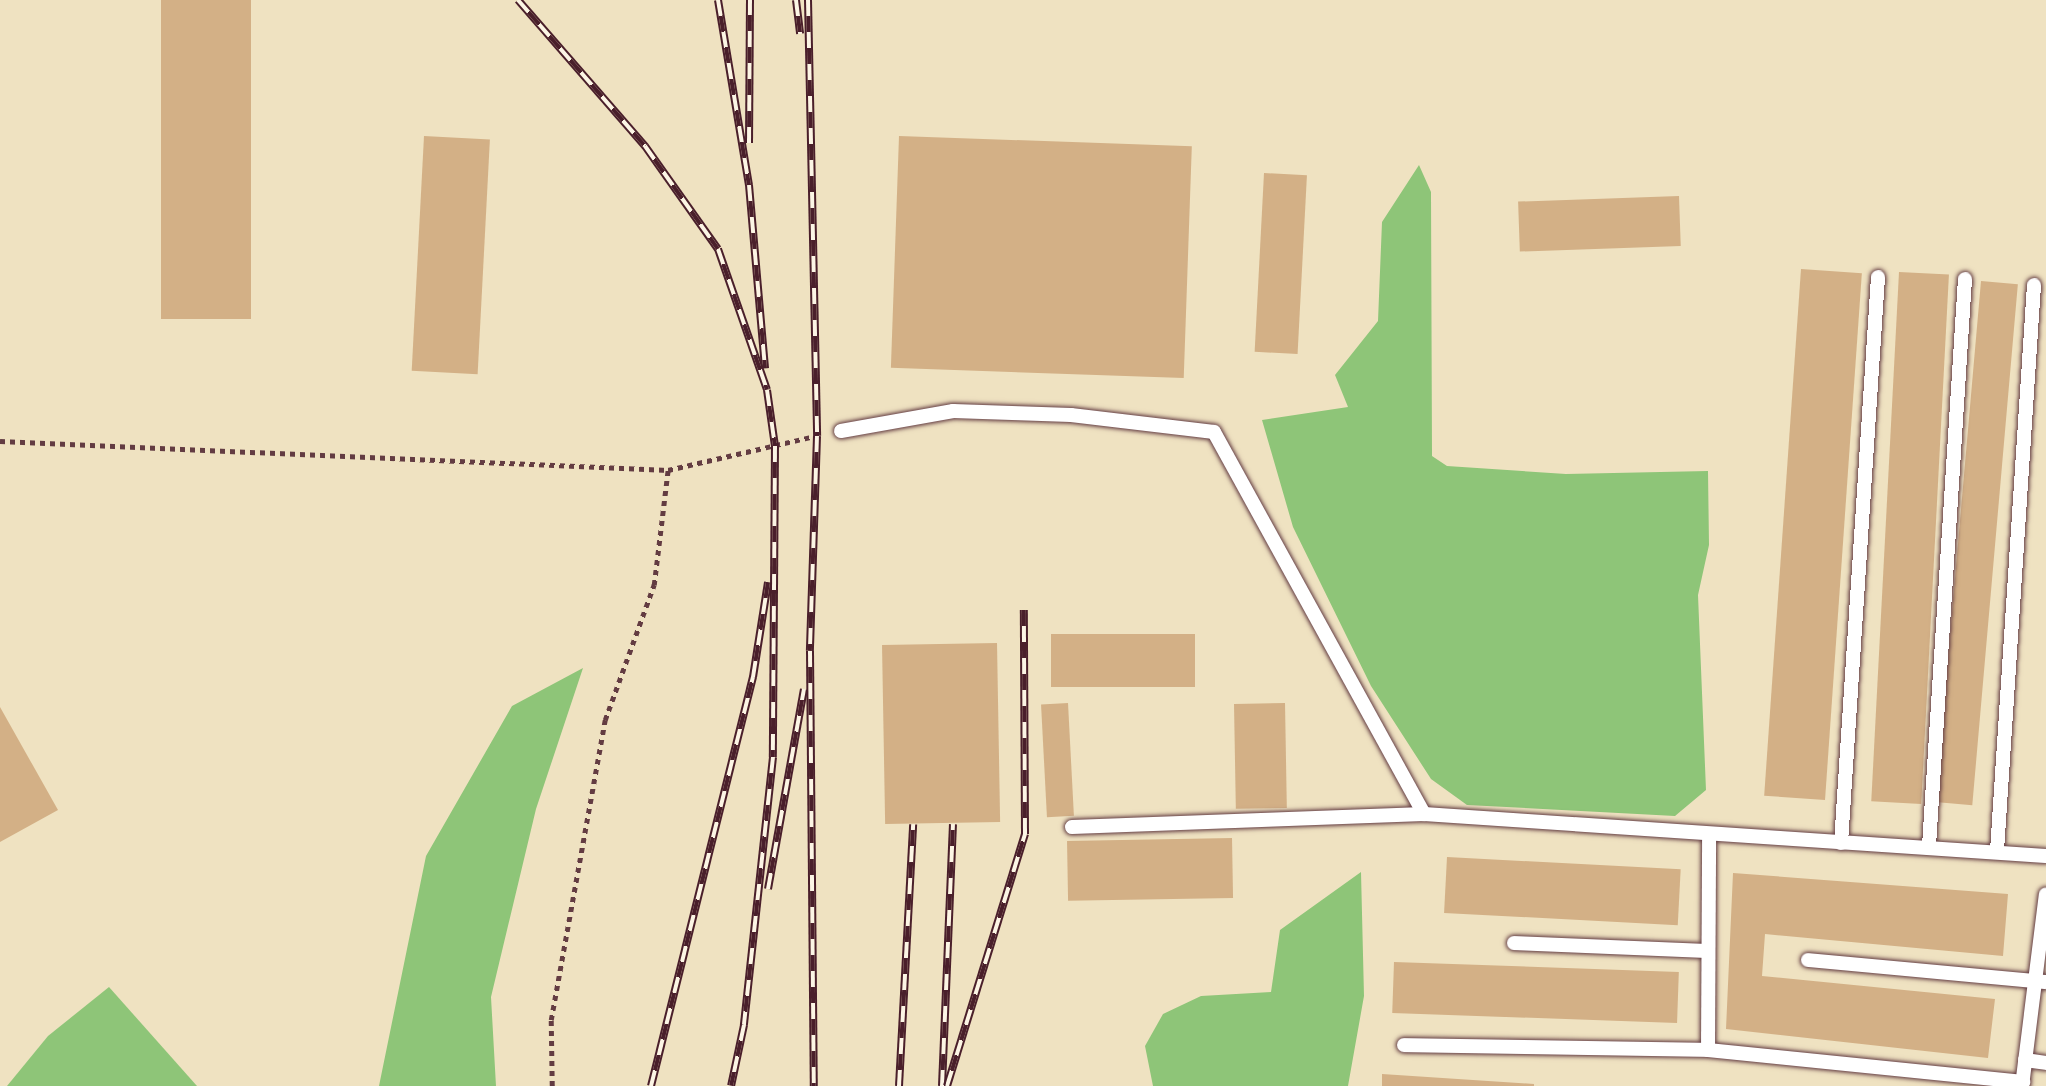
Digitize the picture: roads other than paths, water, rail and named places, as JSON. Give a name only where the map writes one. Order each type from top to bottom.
[{"type":"lane","points":[[1841,843],[1878,277]]},
{"type":"lane","points":[[1929,846],[1965,279]]},
{"type":"lane","points":[[1997,851],[2034,285]]},
{"type":"lane","points":[[841,431],[953,411],[1071,415],[1214,432],[1424,814]]},
{"type":"lane","points":[[1072,827],[1424,814],[2046,856]]},
{"type":"lane","points":[[1708,1050],[1706,951],[1709,835]]},
{"type":"lane","points":[[1404,1045],[1708,1050],[2023,1084],[2040,982],[2046,894]]},
{"type":"lane","points":[[1514,943],[1706,951]]},
{"type":"lane","points":[[1808,960],[2040,982]]},
{"type":"lane","points":[[2025,1060],[2046,1063]]},
{"type":"railway","points":[[518,0],[645,146],[718,249],[767,390],[775,446],[773,757],[744,1025],[731,1086]]},
{"type":"railway","points":[[718,0],[749,185],[765,368]]},
{"type":"railway","points":[[749,143],[750,0]]},
{"type":"railway","points":[[796,0],[800,34]]},
{"type":"railway","points":[[808,0],[817,436],[810,651],[814,1086]]},
{"type":"railway","points":[[651,1086],[753,677],[768,582]]},
{"type":"railway","points":[[947,1086],[1025,834],[1024,610]]},
{"type":"railway","points":[[768,889],[804,689]]},
{"type":"railway","points":[[899,1086],[913,824]]},
{"type":"railway","points":[[942,1086],[953,824]]}]
